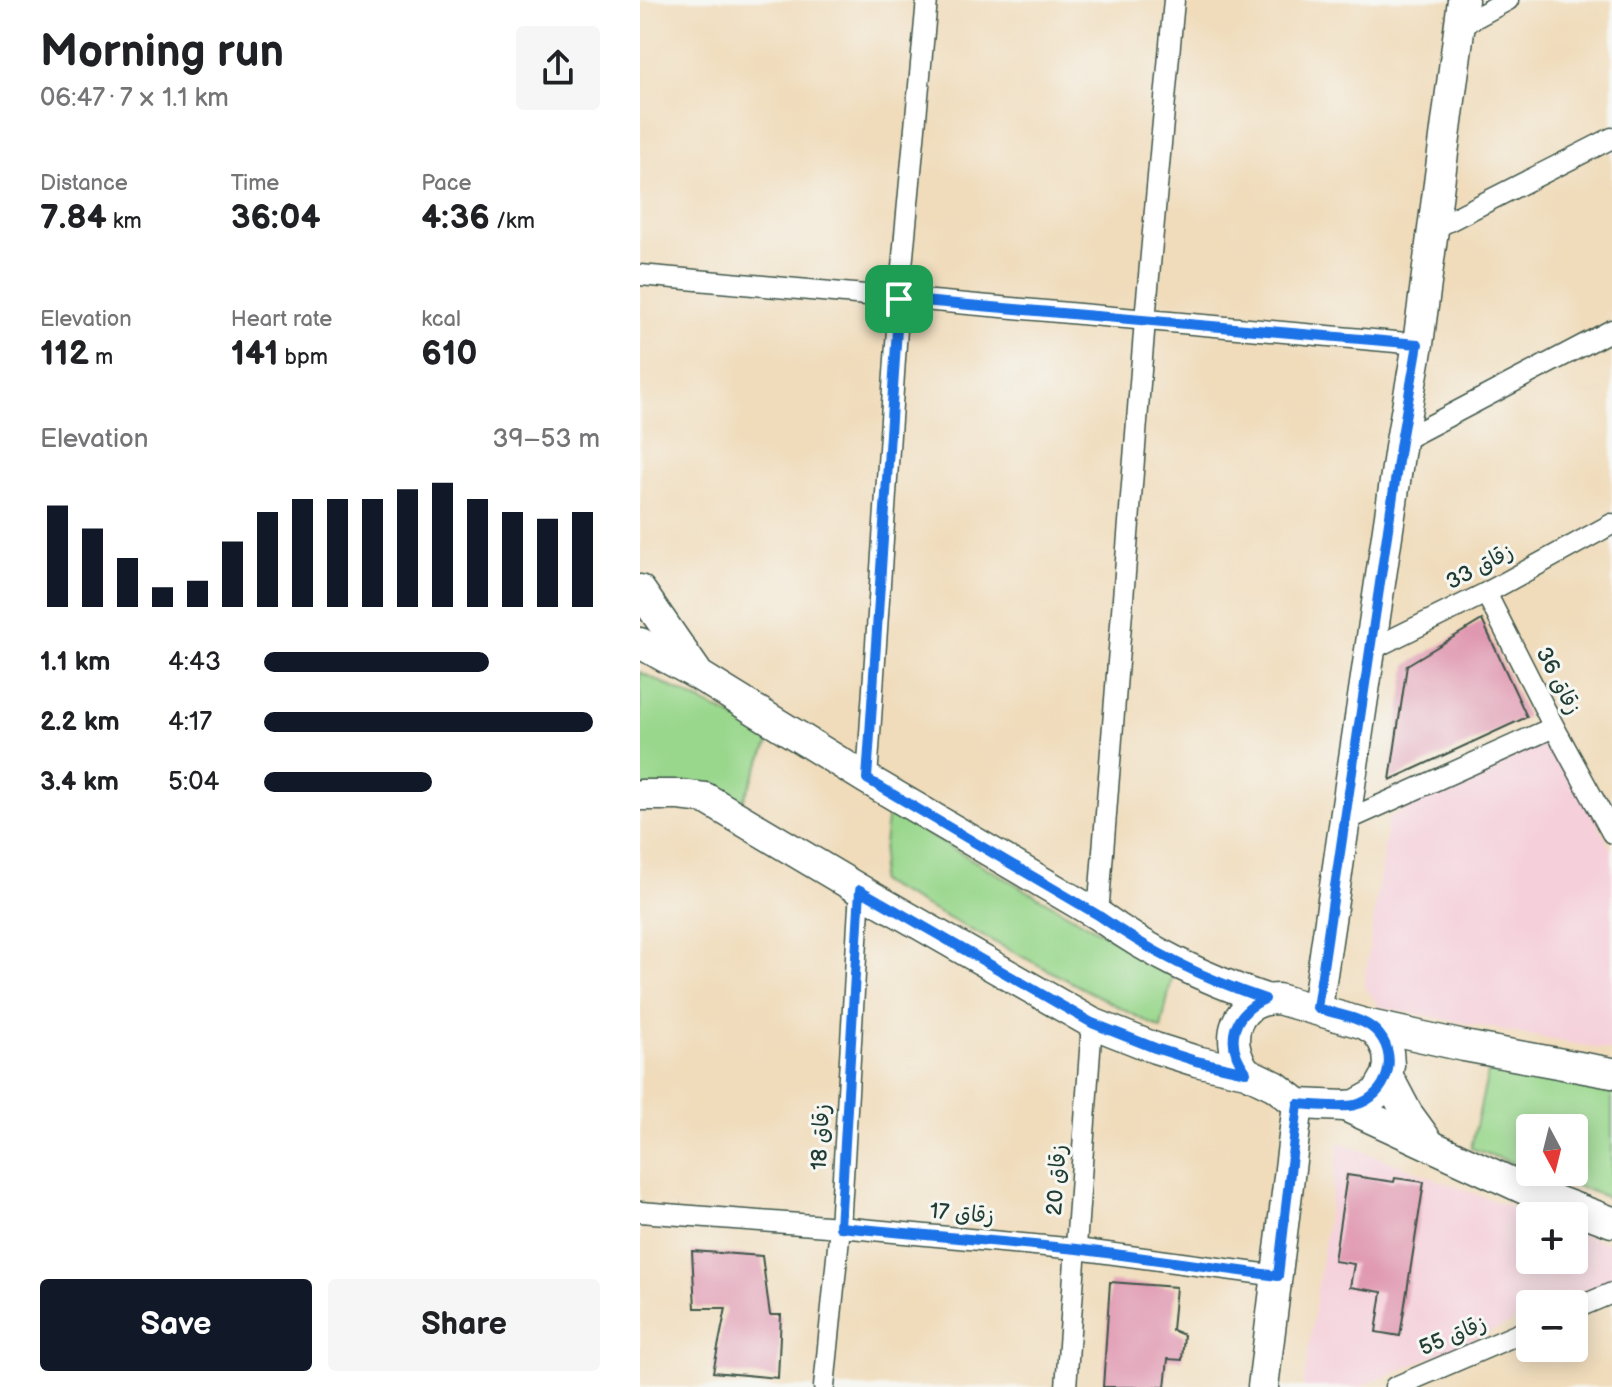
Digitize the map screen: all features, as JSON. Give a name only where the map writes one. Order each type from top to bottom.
[{"type":"street","points":[[867,779],[899,299],[927,0]]},
{"type":"street","points":[[1098,915],[1145,320],[1174,0]]},
{"type":"street","points":[[1317,1008],[1418,344],[1462,13],[1508,0]]},
{"type":"street","points":[[1433,229],[1612,138]]},
{"type":"street","points":[[640,275],[1418,344]]},
{"type":"street","points":[[1401,441],[1612,330]]},
{"type":"street","name":"زقاق 33","points":[[1370,650],[1486,593],[1612,524]]},
{"type":"street","points":[[640,590],[700,676]]},
{"type":"street","name":"زقاق 36","points":[[1486,593],[1612,833]]},
{"type":"street","points":[[640,643],[1098,915],[1133,940],[1202,976],[1265,999],[1317,1008],[1365,1024],[1612,1073]]},
{"type":"street","points":[[1345,821],[1554,727]]},
{"type":"street","points":[[640,795],[705,798],[1092,1023],[1155,1048],[1246,1072],[1275,1086],[1298,1104],[1356,1105],[1376,1094],[1388,1070],[1426,1053],[1464,1046]]},
{"type":"street","name":"زقاق 18","points":[[824,1387],[840,1227],[860,890]]},
{"type":"street","points":[[1246,1072],[1238,1062],[1233,1036],[1243,1013],[1265,999]]},
{"type":"street","name":"زقاق 20","points":[[1066,1387],[1092,1023]]},
{"type":"street","points":[[1365,1024],[1376,1031],[1383,1041],[1388,1052],[1388,1070],[1407,1113],[1432,1147]]},
{"type":"street","points":[[1263,1387],[1298,1104]]},
{"type":"street","points":[[1345,1106],[1527,1190],[1612,1222]]},
{"type":"street","name":"زقاق 17","points":[[640,1212],[1077,1249],[1278,1276]]},
{"type":"street","points":[[1588,1303],[1612,1293]]},
{"type":"street","name":"زقاق 55","points":[[1395,1387],[1516,1335]]},
{"type":"shaded area","points":[[1553,735],[1612,851],[1612,1051],[1379,1007],[1364,985],[1388,818]]},
{"type":"shaded area","points":[[1339,1142],[1516,1209],[1516,1274],[1588,1274],[1588,1236],[1612,1245],[1612,1280],[1588,1290],[1516,1290],[1516,1321],[1361,1387],[1303,1387]]},
{"type":"green space","points":[[640,672],[772,736],[742,803],[640,787]]},
{"type":"green space","points":[[888,812],[1173,973],[1161,1029],[879,882]]},
{"type":"green space","points":[[1489,1068],[1612,1087],[1612,1199],[1576,1186],[1588,1186],[1588,1114],[1516,1114],[1516,1164],[1471,1148]]},
{"type":"building","points":[[1482,620],[1527,717],[1390,780],[1407,665]]},
{"type":"building","points":[[1347,1175],[1394,1182],[1395,1178],[1424,1182],[1400,1336],[1376,1332],[1382,1292],[1350,1287],[1354,1264],[1334,1261]]},
{"type":"building","points":[[692,1251],[762,1256],[770,1315],[781,1315],[778,1378],[713,1372],[726,1308],[695,1308]]},
{"type":"building","points":[[1110,1282],[1176,1287],[1172,1330],[1184,1335],[1182,1360],[1168,1359],[1165,1387],[1103,1387]]},
{"type":"route","points":[[899,299],[1418,344],[1317,1008],[1365,1024],[1376,1031],[1388,1052],[1389,1065],[1383,1085],[1367,1101],[1345,1106],[1298,1104],[1278,1276],[1077,1249],[840,1227],[860,890],[1092,1023],[1196,1061],[1246,1072],[1238,1062],[1233,1036],[1243,1013],[1265,999],[1172,962],[867,779],[899,299]]}]
